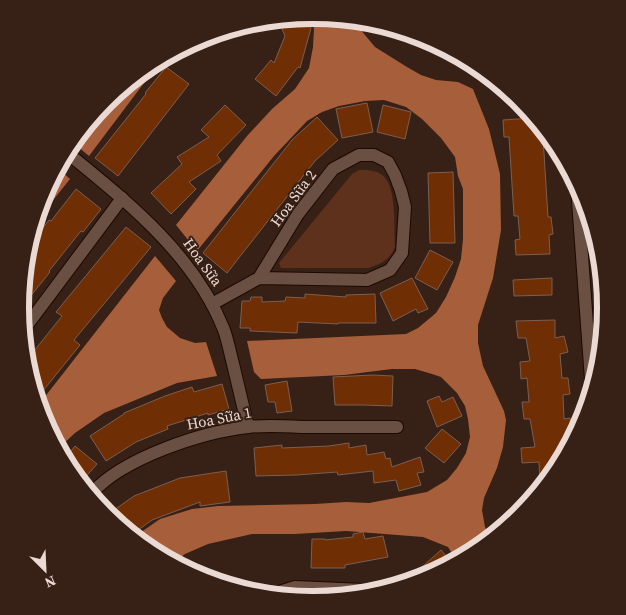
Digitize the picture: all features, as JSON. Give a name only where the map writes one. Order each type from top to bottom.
[{"type":"street","name":"Hoa Sữa 2","points":[[212,304],[258,278],[298,214],[333,169],[359,155],[374,155],[388,162],[401,190],[404,207],[402,253],[390,270],[367,280],[258,278]]},
{"type":"street","name":"Hoa Sữa","points":[[73,157],[140,214],[172,247],[199,282],[225,332],[248,427]]},
{"type":"street","points":[[30,322],[122,198]]},
{"type":"street","points":[[578,207],[590,367]]},
{"type":"street","name":"Hoa Sữa 1","points":[[96,490],[116,474],[164,448],[220,432],[248,427],[397,427]]},
{"type":"street","points":[[287,590],[295,588],[346,589]]},
{"type":"shaded area","points":[[312,24],[359,27],[375,47],[421,75],[436,80],[458,82],[473,89],[489,129],[500,174],[501,230],[493,278],[478,325],[478,343],[483,366],[504,411],[506,420],[503,447],[497,468],[484,498],[482,510],[487,532],[453,554],[448,547],[423,537],[346,531],[252,534],[208,544],[180,558],[140,533],[160,519],[192,509],[218,506],[369,503],[427,492],[447,480],[466,453],[470,437],[465,406],[457,393],[441,377],[415,369],[392,369],[344,375],[261,379],[254,372],[247,341],[406,334],[418,328],[436,313],[446,297],[461,259],[463,189],[458,176],[455,157],[441,138],[422,119],[406,107],[384,100],[365,101],[339,106],[322,112],[307,121],[274,156],[197,251],[176,225],[247,136],[272,109],[295,89],[309,68],[314,29]]},
{"type":"shaded area","points":[[149,76],[89,156],[79,147],[88,135],[112,107]]},
{"type":"shaded area","points":[[359,170],[380,173],[387,180],[390,188],[394,208],[395,247],[388,258],[369,268],[281,268],[279,263],[352,174]]},
{"type":"shaded area","points":[[63,173],[70,179],[48,207]]},
{"type":"shaded area","points":[[155,256],[176,281],[163,298],[159,310],[162,318],[167,327],[180,338],[195,343],[206,342],[217,376],[177,383],[104,413],[75,433],[64,443],[44,398]]},
{"type":"building","points":[[309,24],[311,28],[300,68],[298,67],[276,96],[255,79],[271,60],[274,63],[285,36],[280,26]]},
{"type":"building","points":[[166,67],[189,84],[118,176],[95,158]]},
{"type":"building","points":[[367,103],[373,132],[342,138],[336,109]]},
{"type":"building","points":[[225,105],[246,125],[217,155],[221,161],[189,182],[196,189],[171,214],[151,193],[182,164],[177,157],[209,137],[201,130]]},
{"type":"building","points":[[383,105],[411,112],[405,139],[377,132]]},
{"type":"building","points":[[317,117],[338,140],[315,161],[227,273],[203,253],[292,140]]},
{"type":"building","points":[[525,119],[538,135],[538,138],[543,142],[548,217],[551,217],[553,234],[549,235],[550,254],[516,255],[515,240],[520,239],[518,216],[514,216],[509,137],[504,137],[503,120]]},
{"type":"building","points":[[453,172],[455,243],[430,243],[428,173]]},
{"type":"building","points":[[76,189],[101,209],[83,232],[81,231],[30,297],[32,270],[40,232],[49,220],[51,221]]},
{"type":"building","points":[[126,227],[151,247],[74,340],[80,345],[42,392],[33,352],[62,316],[56,312]]},
{"type":"building","points":[[430,250],[453,262],[437,290],[415,278]]},
{"type":"building","points":[[412,278],[428,309],[418,313],[416,309],[393,321],[380,293]]},
{"type":"building","points":[[552,278],[552,295],[514,296],[513,280]]},
{"type":"building","points":[[305,294],[346,297],[346,295],[375,294],[376,323],[298,322],[297,333],[250,331],[250,328],[240,328],[242,301],[250,301],[251,297],[262,297],[262,302],[285,301],[286,297],[305,298]]},
{"type":"building","points":[[555,320],[555,338],[564,336],[568,352],[560,354],[562,378],[568,378],[570,394],[563,395],[564,419],[570,418],[571,425],[559,449],[540,478],[539,462],[522,463],[521,448],[535,447],[530,419],[524,419],[522,402],[529,402],[527,378],[521,379],[520,362],[530,361],[526,338],[518,338],[516,321]]},
{"type":"building","points":[[393,376],[392,406],[335,405],[333,377]]},
{"type":"building","points":[[287,381],[292,411],[277,413],[275,402],[268,402],[265,385]]},
{"type":"building","points":[[222,384],[229,409],[208,415],[208,413],[167,426],[168,429],[136,442],[106,461],[90,436],[124,413],[165,396],[192,387],[194,392]]},
{"type":"building","points":[[439,396],[442,402],[453,397],[462,416],[437,427],[427,401]]},
{"type":"building","points":[[442,429],[461,444],[444,463],[425,448]]},
{"type":"building","points":[[349,443],[349,448],[366,445],[367,455],[384,452],[386,459],[390,458],[392,467],[420,457],[424,472],[417,473],[421,485],[399,491],[396,480],[374,483],[373,471],[338,475],[337,472],[256,476],[254,448],[282,445],[282,448],[329,446]]},
{"type":"building","points":[[75,446],[97,464],[86,477],[69,453]]},
{"type":"building","points":[[226,471],[230,502],[200,506],[200,502],[152,520],[137,531],[114,510],[134,496],[180,478]]},
{"type":"building","points":[[363,532],[365,539],[383,536],[388,557],[345,565],[345,568],[311,568],[312,539],[325,540],[353,537],[353,534]]},
{"type":"building","points":[[441,550],[447,557],[424,569],[422,567]]}]
